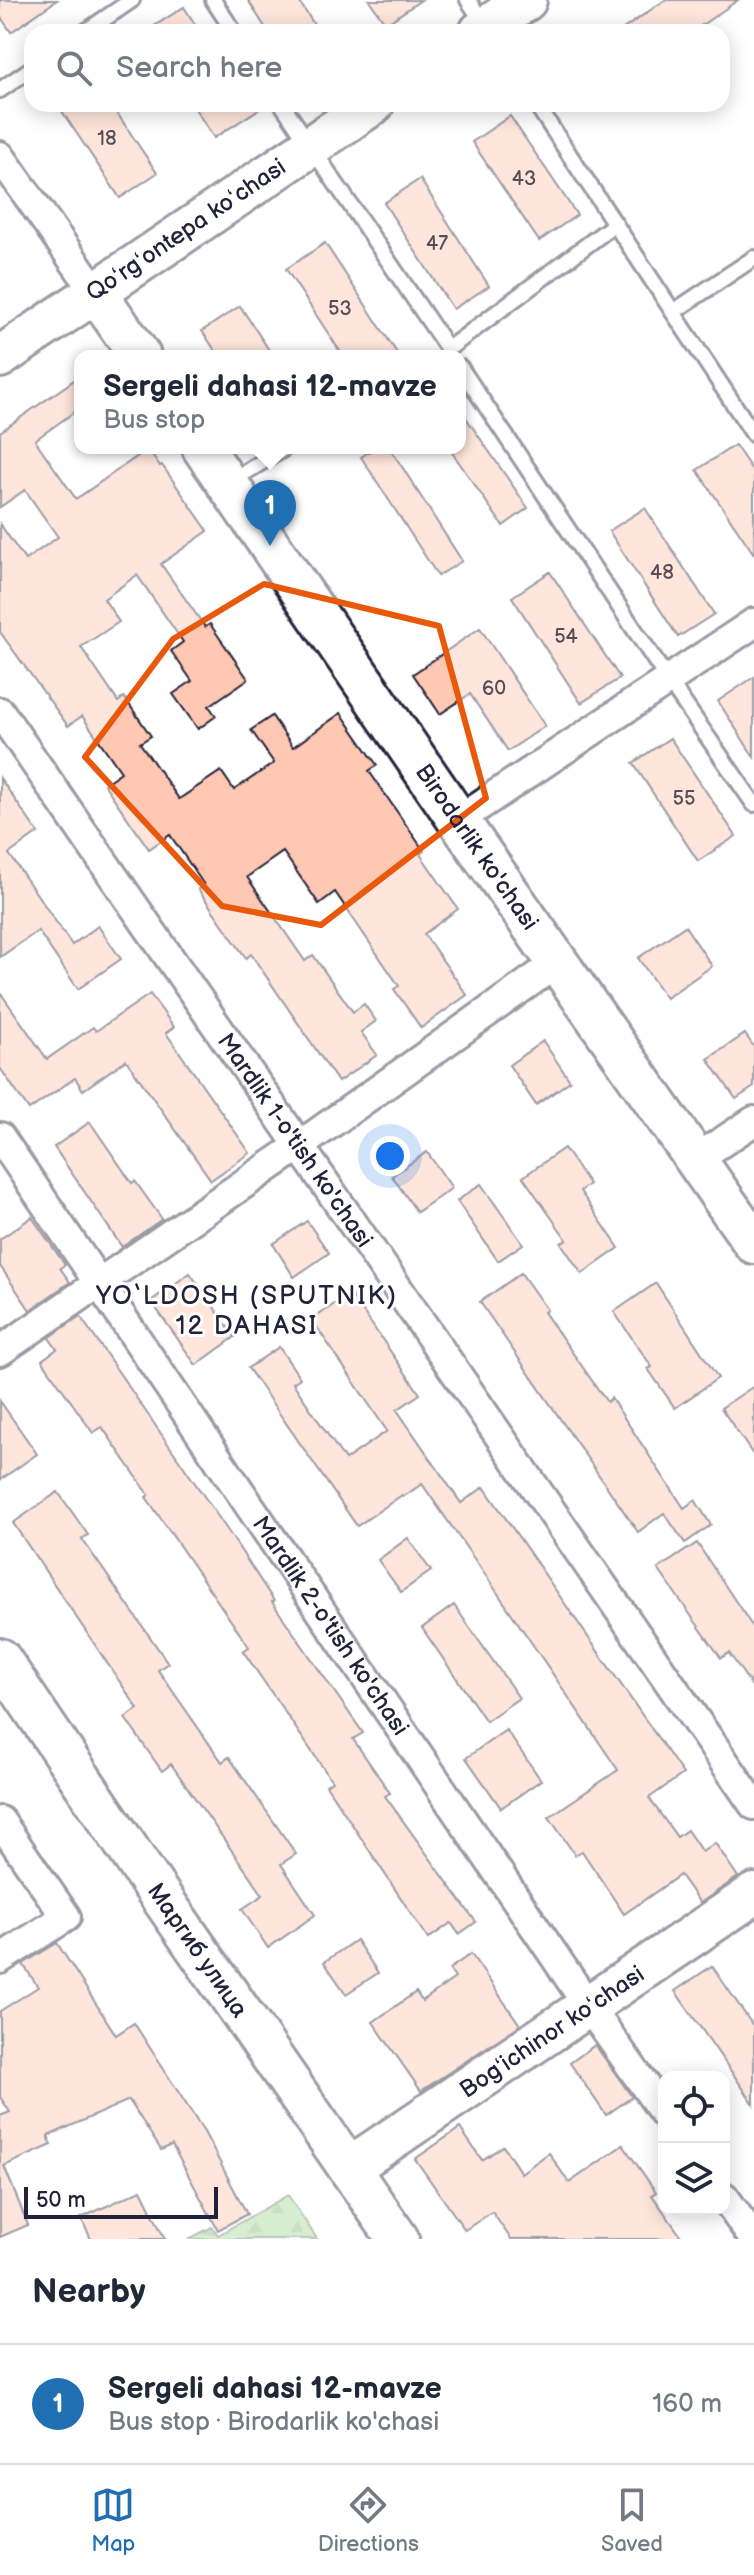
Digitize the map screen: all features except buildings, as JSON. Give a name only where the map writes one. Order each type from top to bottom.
[{"type":"street","points":[[481,23],[526,0]]},
{"type":"street","name":"Qoʻrgʻontepa koʻchasi","points":[[0,357],[361,112]]},
{"type":"street","points":[[0,156],[136,350]]},
{"type":"street","name":"Birodarlik ko'chasi","points":[[207,454],[754,1243]]},
{"type":"street","points":[[458,820],[754,623]]},
{"type":"street","name":"Mardlik 1-o'tish ko'chasi","points":[[0,712],[754,1805]]},
{"type":"street","points":[[0,1351],[299,1146],[558,962]]},
{"type":"street","points":[[696,1159],[754,1121]]},
{"type":"street","name":"Mardlik 2-o'tish ko'chasi","points":[[0,1137],[658,2105]]},
{"type":"street","name":"Маргиб улица","points":[[0,1659],[398,2239]]},
{"type":"street","points":[[0,1821],[66,1917],[0,1959]]},
{"type":"street","name":"Bogʻichinor koʻchasi","points":[[349,2168],[754,1894]]},
{"type":"street","points":[[730,2205],[754,2239]]},
{"type":"lane","points":[[97,24],[132,0]]},
{"type":"lane","points":[[213,0],[229,24]]},
{"type":"lane","points":[[0,90],[24,74]]},
{"type":"lane","points":[[287,112],[443,350]]},
{"type":"lane","points":[[541,112],[754,435]]},
{"type":"lane","points":[[451,350],[615,224]]},
{"type":"lane","points":[[673,312],[754,258]]},
{"type":"lane","points":[[466,376],[754,804]]},
{"type":"lane","points":[[227,484],[275,454]]},
{"type":"highlighted area","points":[[264,584],[439,626],[486,798],[321,925],[222,906],[85,757],[173,639]]},
{"type":"green space","points":[[288,2195],[317,2239],[189,2239],[212,2227],[218,2235]]},
{"type":"place","name":"Sergeli dahasi 12-mavze","points":[[270,546]]},
{"type":"district","name":"YO‘LDOSH (SPUTNIK) 12 DAHASI","points":[[247,1311]]}]
